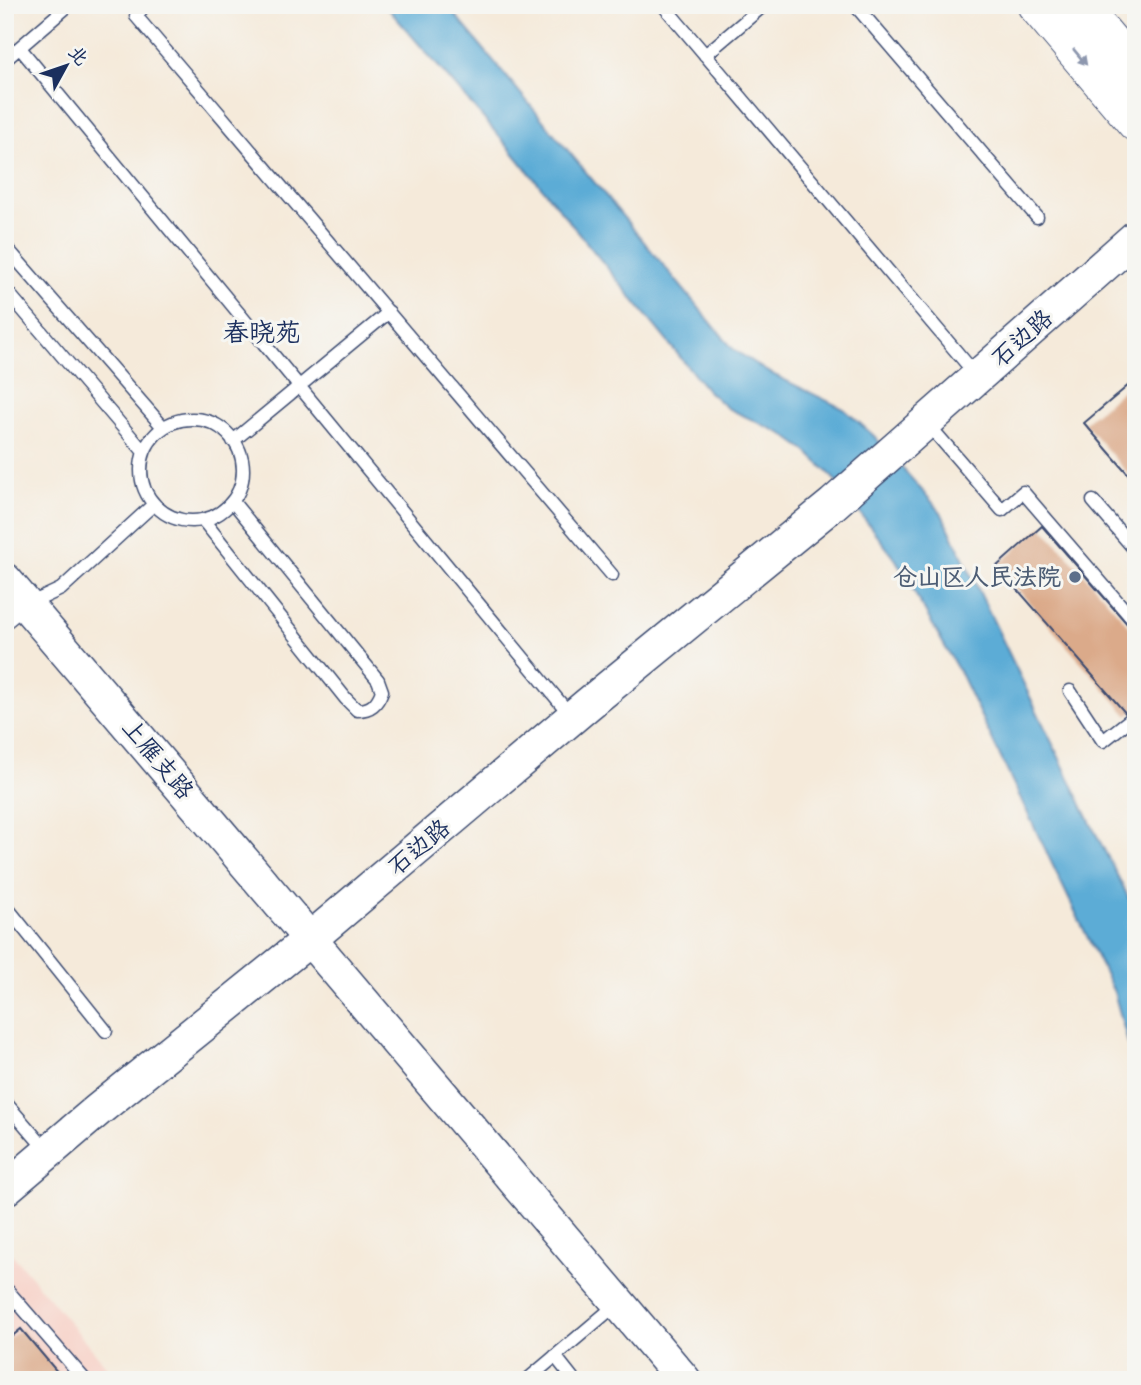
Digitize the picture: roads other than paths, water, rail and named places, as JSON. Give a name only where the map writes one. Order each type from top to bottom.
[{"type":"main road","points":[[1036,5],[1136,123]]},
{"type":"main road","points":[[1079,5],[1136,72]]},
{"type":"street","name":"石边路","points":[[6,1186],[310,939],[573,717],[833,504],[1136,237]]},
{"type":"street","name":"上雁支路","points":[[5,580],[16,614],[310,939],[684,1380]]},
{"type":"lane","points":[[5,60],[69,5]]},
{"type":"lane","points":[[145,5],[136,16],[612,575]]},
{"type":"lane","points":[[663,5],[978,377]]},
{"type":"lane","points":[[705,55],[764,5]]},
{"type":"lane","points":[[855,5],[1037,217]]},
{"type":"lane","points":[[20,48],[573,717]]},
{"type":"lane","points":[[5,246],[163,427]]},
{"type":"lane","points":[[5,289],[144,452]]},
{"type":"lane","points":[[233,441],[388,312]]},
{"type":"lane","points":[[186,419],[202,419],[217,425],[233,441],[239,451],[243,468],[241,486],[233,502],[219,514],[203,520],[185,521],[167,516],[153,505],[144,491],[140,475],[147,444],[163,427],[186,419]]},
{"type":"lane","points":[[918,431],[1002,510],[1023,492],[1131,608],[1136,623]]},
{"type":"lane","points":[[1093,501],[1136,551]]},
{"type":"lane","points":[[203,520],[346,699],[357,710],[367,710],[377,702],[382,691],[378,680],[233,502]]},
{"type":"lane","points":[[16,614],[61,589],[153,505]]},
{"type":"lane","points":[[1070,691],[1103,741],[1136,715]]},
{"type":"lane","points":[[5,905],[106,1031]]},
{"type":"lane","points":[[5,1102],[48,1153]]},
{"type":"lane","points":[[5,1291],[8,1291],[85,1380]]},
{"type":"lane","points":[[527,1380],[618,1303]]},
{"type":"lane","points":[[555,1356],[574,1380]]},
{"type":"water","points":[[385,5],[447,5],[733,349],[766,371],[844,409],[874,436],[941,512],[1136,912],[1136,1072],[1114,992],[960,673],[896,560],[829,473],[805,450],[783,434],[727,408],[707,390],[511,150]]},
{"type":"place","name":"仓山区人民法院","points":[[1075,577]]},
{"type":"district","name":"春晓苑","points":[[262,332]]}]
